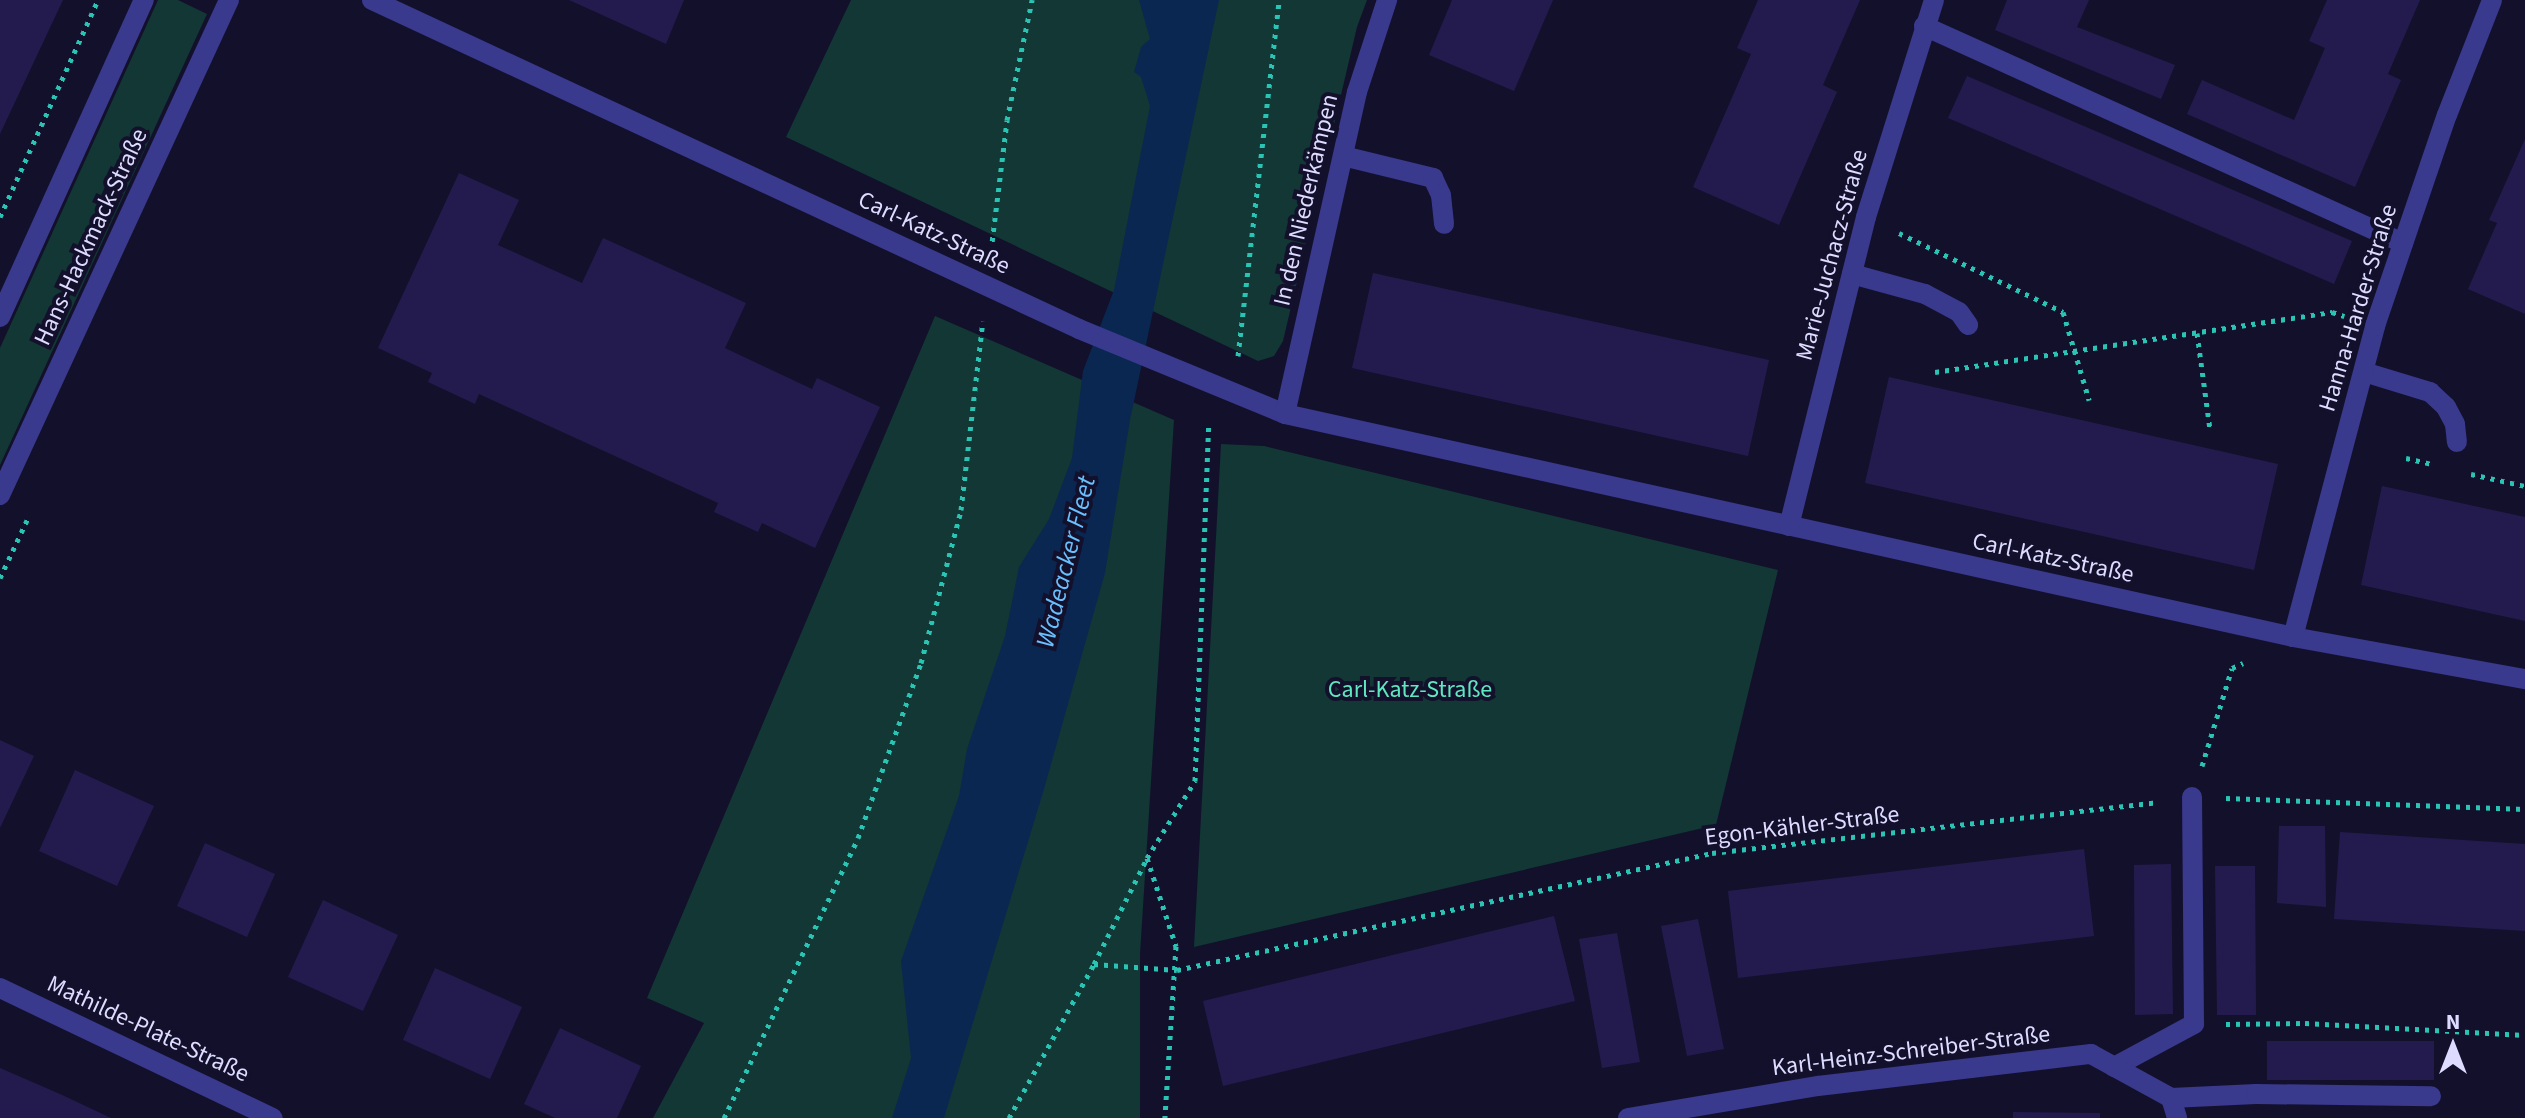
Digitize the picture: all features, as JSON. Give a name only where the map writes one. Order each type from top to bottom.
[{"type":"street","name":"Hans-Hackmack-Straße","points":[[0,317],[144,0]]},
{"type":"street","name":"Hans-Hackmack-Straße","points":[[0,495],[229,0]]},
{"type":"street","name":"Carl-Katz-Straße","points":[[372,0],[1079,329],[1285,414],[2293,637],[2525,679]]},
{"type":"street","name":"In den Niederkämpen","points":[[1285,414],[1357,92],[1387,0]]},
{"type":"street","name":"Marie-Juchacz-Straße","points":[[1789,526],[1866,217],[1934,0]]},
{"type":"street","name":"Hanna-Harder-Straße","points":[[2293,637],[2375,326],[2492,0]]},
{"type":"street","points":[[1924,26],[2403,243]]},
{"type":"street","points":[[1343,156],[1433,178],[1441,195],[1444,224]]},
{"type":"street","points":[[1852,274],[1925,294],[1959,312],[1968,325]]},
{"type":"street","points":[[2364,372],[2430,392],[2451,415],[2457,442]]},
{"type":"street","points":[[2114,1067],[2194,1024],[2192,797]]},
{"type":"street","name":"Mathilde-Plate-Straße","points":[[0,988],[273,1118]]},
{"type":"street","name":"Karl-Heinz-Schreiber-Straße","points":[[1628,1118],[1818,1086],[2091,1054],[2174,1108]]},
{"type":"street","points":[[2174,1108],[2256,1094],[2431,1096]]},
{"type":"path","points":[[0,217],[98,0]]},
{"type":"path","points":[[724,1118],[858,838],[921,663],[961,510],[1007,120],[1032,0]]},
{"type":"path","points":[[1234,393],[1279,0]]},
{"type":"path","points":[[1866,217],[2063,312],[2089,400]]},
{"type":"path","points":[[1935,372],[2332,312],[2375,326]]},
{"type":"path","points":[[2197,333],[2210,429]]},
{"type":"path","points":[[1009,1118],[1094,964],[1147,858],[1195,781],[1210,385]]},
{"type":"path","points":[[2192,797],[2232,668],[2293,637]]},
{"type":"path","name":"Egon-Kähler-Straße","points":[[1094,964],[1177,970],[1712,853],[2192,797],[2525,809]]},
{"type":"path","points":[[1147,858],[1176,946],[1177,970],[1165,1118]]},
{"type":"path","points":[[2194,1024],[2305,1023],[2525,1035]]},
{"type":"green space","points":[[158,0],[178,0],[207,14],[0,465],[0,348]]},
{"type":"green space","points":[[851,0],[1367,0],[1357,27],[1283,341],[1274,356],[1258,361],[786,137]]},
{"type":"green space","points":[[935,316],[1174,420],[1140,954],[1140,1118],[653,1118],[704,1023],[647,998]]},
{"type":"green space","name":"Carl-Katz-Straße","points":[[1221,444],[1264,446],[1778,570],[1716,825],[1194,947]]},
{"type":"water","name":"Wadeacker Fleet","points":[[1139,0],[1219,0],[1130,420],[1105,573],[1044,789],[944,1118],[892,1118],[911,1058],[901,961],[959,796],[967,749],[1005,636],[1019,567],[1049,519],[1072,458],[1083,371],[1114,290],[1150,106],[1141,77],[1134,72],[1141,47],[1150,39]]},
{"type":"building","points":[[0,0],[63,0],[0,134]]},
{"type":"building","points":[[569,0],[684,0],[666,44]]},
{"type":"building","points":[[1452,0],[1553,0],[1514,91],[1429,55]]},
{"type":"building","points":[[1758,0],[1860,0],[1823,85],[1837,92],[1779,225],[1693,187],[1751,54],[1737,48]]},
{"type":"building","points":[[2007,0],[2089,0],[2077,27],[2175,65],[2161,99],[1995,30]]},
{"type":"building","points":[[2327,0],[2420,0],[2388,74],[2401,80],[2355,187],[2187,114],[2202,80],[2294,120],[2325,48],[2309,41]]},
{"type":"building","points":[[1967,76],[2352,241],[2334,284],[1948,118]]},
{"type":"building","points":[[2525,139],[2525,314],[2468,289],[2497,223],[2489,220]]},
{"type":"building","points":[[459,173],[519,200],[498,245],[582,283],[603,238],[746,303],[725,348],[812,389],[817,378],[880,407],[815,548],[762,523],[758,532],[714,512],[718,503],[479,394],[475,404],[428,382],[432,373],[378,348]]},
{"type":"building","points":[[1373,273],[1769,360],[1748,456],[1352,368]]},
{"type":"building","points":[[1889,377],[2278,464],[2254,570],[1865,483]]},
{"type":"building","points":[[2382,486],[2525,517],[2525,621],[2361,585]]},
{"type":"building","points":[[0,740],[34,756],[0,828]]},
{"type":"building","points":[[75,770],[154,806],[117,886],[39,851]]},
{"type":"building","points":[[2279,826],[2325,826],[2326,907],[2277,903]]},
{"type":"building","points":[[2340,832],[2525,844],[2525,931],[2334,919]]},
{"type":"building","points":[[205,843],[275,874],[247,937],[177,906]]},
{"type":"building","points":[[2084,849],[2094,936],[1738,978],[1728,891]]},
{"type":"building","points":[[2171,864],[2173,1014],[2135,1015],[2134,865]]},
{"type":"building","points":[[2215,866],[2255,866],[2256,1015],[2217,1015]]},
{"type":"building","points":[[323,900],[398,935],[363,1011],[288,977]]},
{"type":"building","points":[[1554,916],[1575,1001],[1223,1086],[1203,1001]]},
{"type":"building","points":[[1698,919],[1724,1049],[1687,1056],[1661,926]]},
{"type":"building","points":[[1617,933],[1640,1062],[1602,1068],[1579,939]]},
{"type":"building","points":[[435,968],[522,1007],[490,1079],[403,1040]]},
{"type":"building","points":[[560,1028],[641,1066],[617,1118],[555,1118],[524,1104]]},
{"type":"building","points":[[2267,1041],[2434,1041],[2434,1080],[2267,1080]]},
{"type":"building","points":[[0,1068],[60,1094],[111,1118],[0,1118]]},
{"type":"building","points":[[2013,1112],[2100,1113],[2100,1118],[2013,1118]]}]
